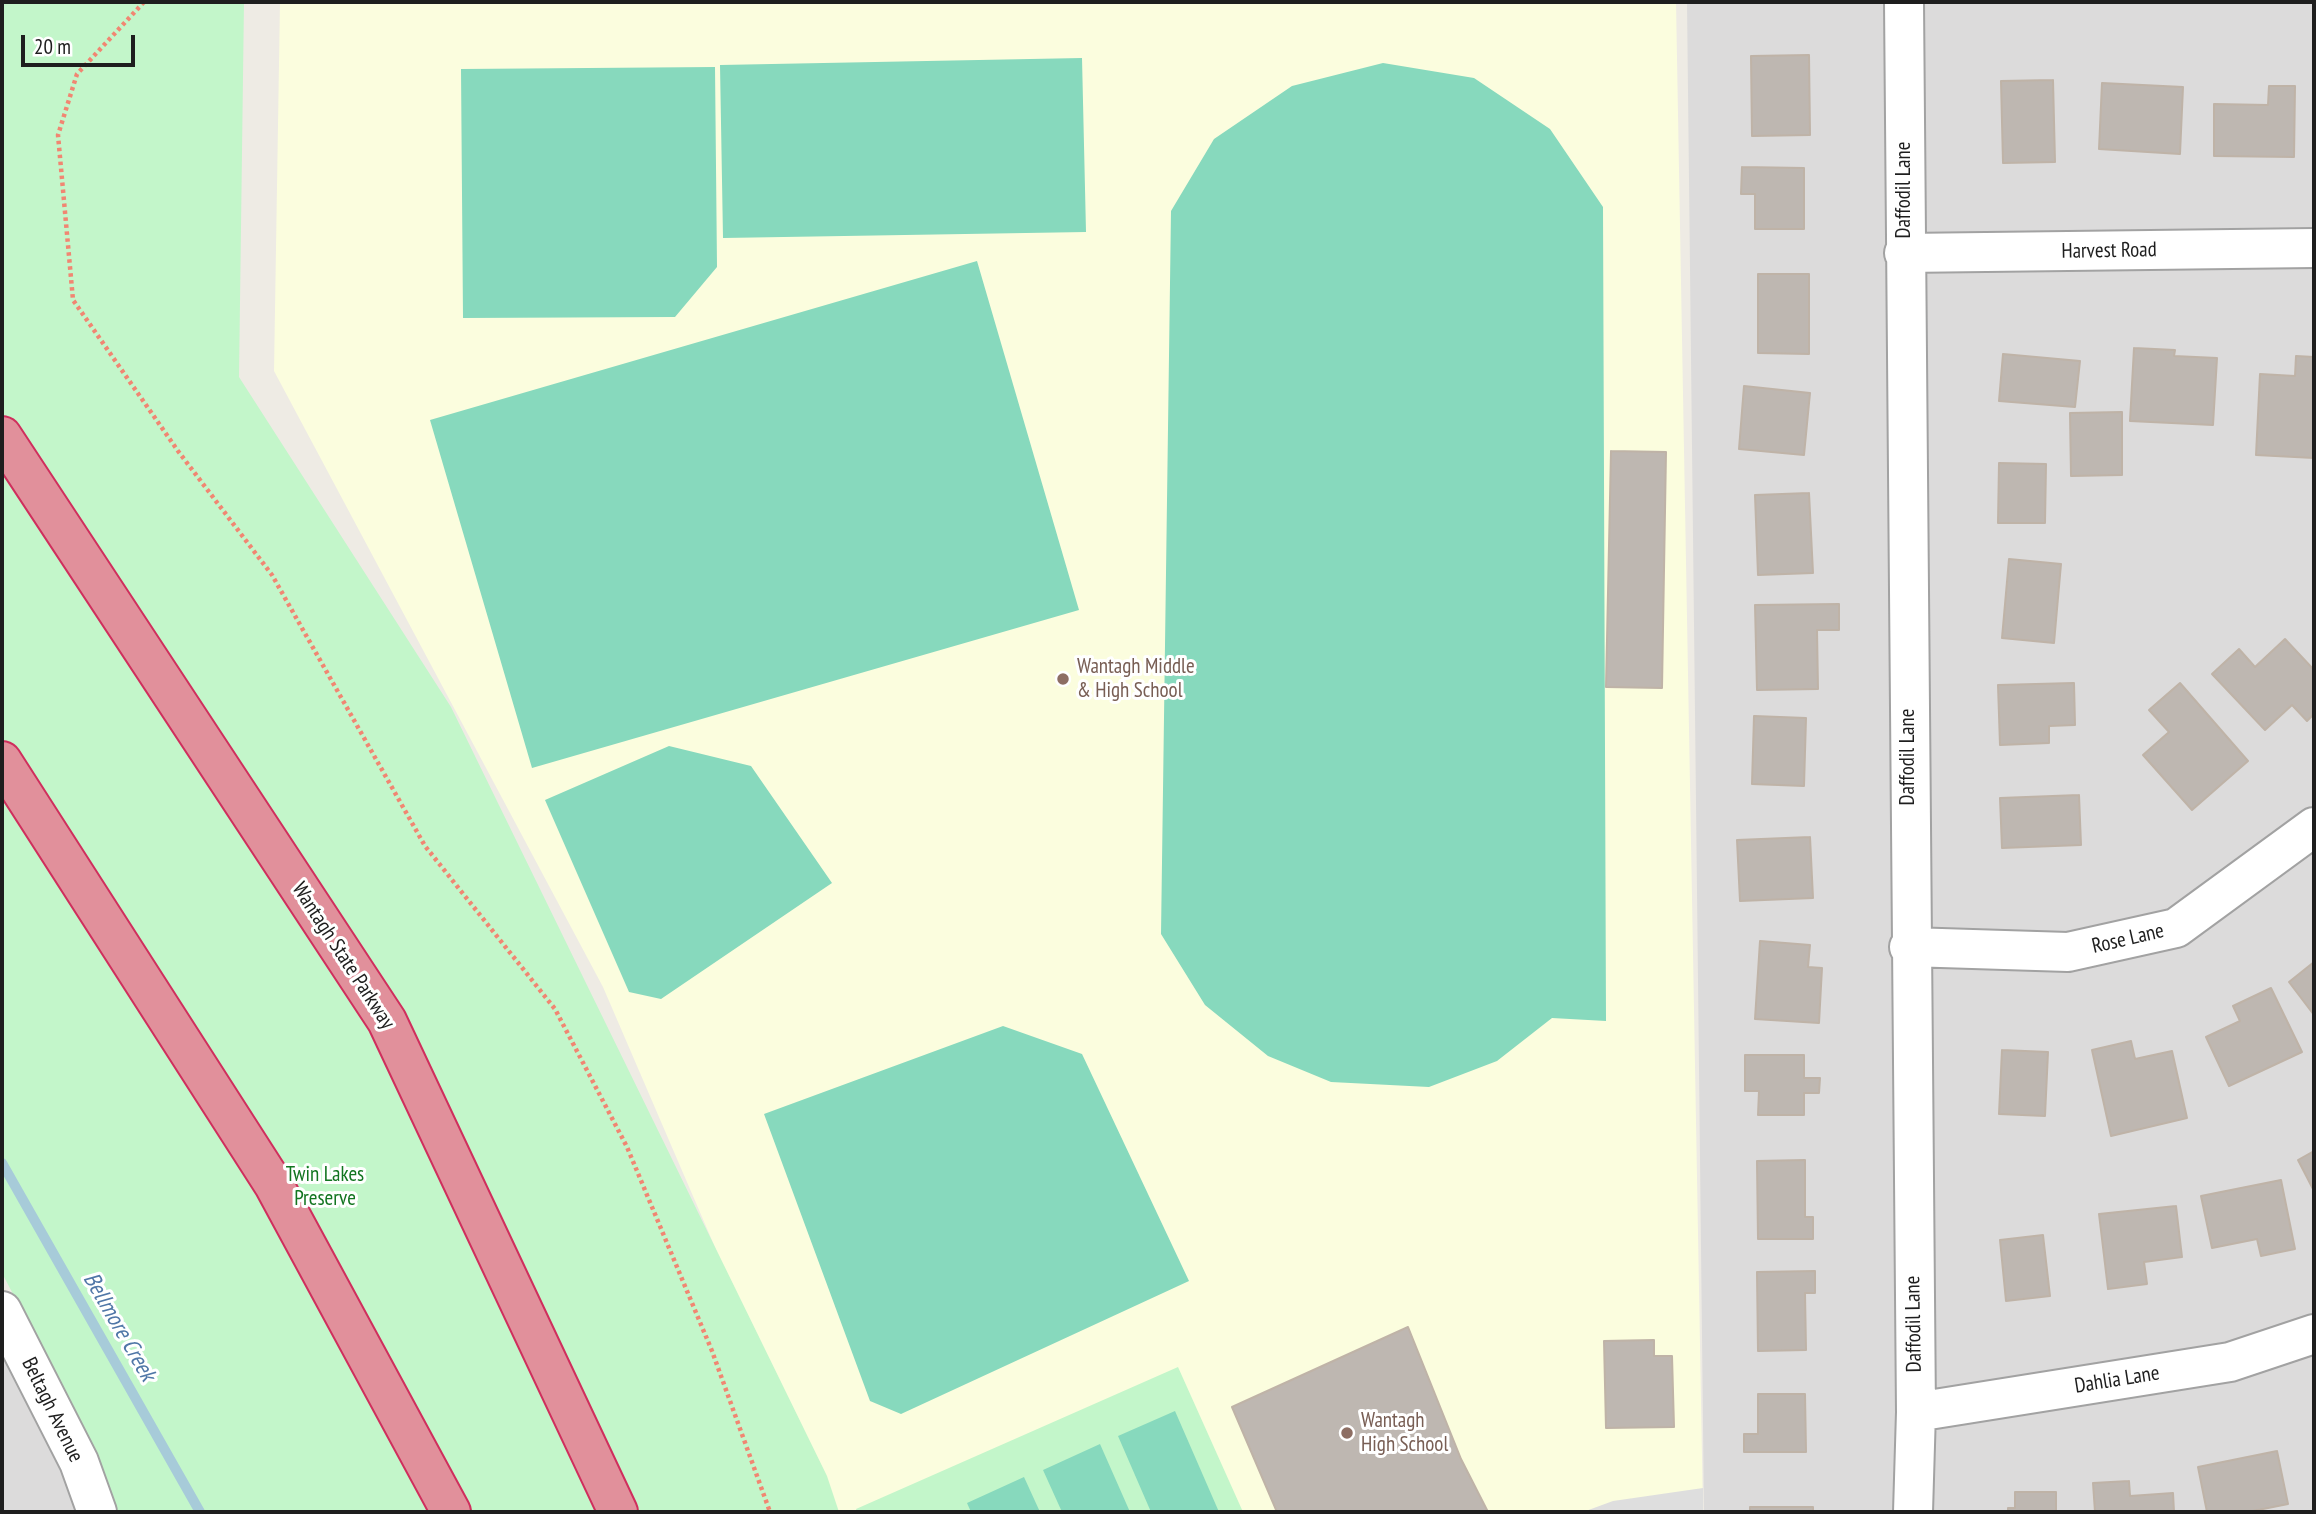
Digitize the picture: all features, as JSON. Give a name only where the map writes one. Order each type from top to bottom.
[{"type":"highway","name":"Wantagh State Parkway","points":[[2,436],[387,1021],[618,1512]]},
{"type":"highway","points":[[2,761],[274,1185],[451,1512]]},
{"type":"street","name":"Daffodil Lane","points":[[1904,2],[1909,947],[1916,1412],[1913,1512]]},
{"type":"street","name":"Harvest Road","points":[[1905,253],[2314,248]]},
{"type":"street","name":"Rose Lane","points":[[1909,947],[2068,952],[2176,928],[2314,828]]},
{"type":"street","name":"Beltagh Avenue","points":[[2,1311],[79,1462],[97,1512]]},
{"type":"street","name":"Dahlia Lane","points":[[1916,1412],[2230,1362],[2314,1334]]},
{"type":"path","points":[[144,2],[77,74],[58,135],[73,300],[178,450],[272,575],[425,845],[555,1009],[627,1147],[712,1351],[770,1512]]},
{"type":"shaded area","name":"Wantagh Middle & High School","points":[[280,2],[1676,2],[1703,1512],[829,1512],[603,987],[274,371]]},
{"type":"shaded area","points":[[1687,2],[2314,2],[2314,1512],[1704,1512]]},
{"type":"shaded area","points":[[2,1311],[97,1512],[2,1512]]},
{"type":"shaded area","points":[[1703,1488],[1703,1512],[1583,1512],[1613,1501]]},
{"type":"green space","name":"Twin Lakes Preserve","points":[[2,2],[244,2],[239,377],[451,707],[827,1476],[839,1512],[118,1512],[96,1453],[2,1273]]},
{"type":"green space","points":[[1082,58],[1086,232],[723,238],[720,65]]},
{"type":"green space","points":[[1383,63],[1474,78],[1550,129],[1603,207],[1606,1021],[1552,1018],[1497,1061],[1429,1087],[1331,1082],[1268,1056],[1205,1005],[1161,934],[1171,211],[1214,139],[1292,86]]},
{"type":"green space","points":[[715,67],[717,267],[675,317],[463,318],[461,69]]},
{"type":"green space","points":[[977,261],[1079,610],[532,768],[430,420]]},
{"type":"green space","points":[[669,746],[751,766],[832,883],[661,999],[629,992],[545,800]]},
{"type":"green space","points":[[1003,1026],[1082,1054],[1189,1281],[901,1414],[870,1401],[764,1114]]},
{"type":"green space","points":[[1178,1367],[1243,1512],[857,1512],[856,1509]]},
{"type":"green space","points":[[1175,1411],[1219,1512],[1151,1512],[1118,1436]]},
{"type":"green space","points":[[1100,1444],[1130,1512],[1062,1512],[1043,1470]]},
{"type":"green space","points":[[1024,1477],[1040,1512],[971,1512],[967,1503]]},
{"type":"building","points":[[1809,55],[1810,135],[1752,136],[1751,56]]},
{"type":"building","points":[[2053,80],[2055,162],[2003,163],[2001,81]]},
{"type":"building","points":[[2102,83],[2183,87],[2180,154],[2099,149]]},
{"type":"building","points":[[2269,86],[2295,86],[2294,157],[2214,156],[2214,104],[2268,105]]},
{"type":"building","points":[[1742,167],[1804,168],[1804,229],[1755,229],[1755,194],[1741,194]]},
{"type":"building","points":[[1758,274],[1809,274],[1809,354],[1758,353]]},
{"type":"building","points":[[2134,348],[2175,350],[2174,356],[2217,358],[2213,425],[2130,421]]},
{"type":"building","points":[[2003,354],[2080,361],[2075,407],[1999,401]]},
{"type":"building","points":[[2296,356],[2314,357],[2314,458],[2256,455],[2260,374],[2295,376]]},
{"type":"building","points":[[1744,386],[1810,393],[1804,455],[1739,449]]},
{"type":"building","points":[[2122,412],[2122,475],[2071,476],[2070,413]]},
{"type":"building","points":[[1611,451],[1666,452],[1662,688],[1606,687]]},
{"type":"building","points":[[1999,463],[2046,464],[2045,523],[1998,523]]},
{"type":"building","points":[[1809,493],[1813,573],[1758,575],[1755,495]]},
{"type":"building","points":[[2009,559],[2061,564],[2054,643],[2002,638]]},
{"type":"building","points":[[1839,604],[1839,630],[1817,630],[1818,689],[1757,690],[1755,605]]},
{"type":"building","points":[[2285,639],[2314,670],[2314,714],[2307,721],[2292,705],[2265,730],[2212,674],[2239,649],[2255,667]]},
{"type":"building","points":[[2074,683],[2075,725],[2049,726],[2049,743],[2000,745],[1998,685]]},
{"type":"building","points":[[2180,683],[2248,761],[2192,810],[2143,755],[2169,732],[2149,710]]},
{"type":"building","points":[[1754,716],[1806,718],[1804,786],[1752,784]]},
{"type":"building","points":[[2079,795],[2081,845],[2002,848],[2000,798]]},
{"type":"building","points":[[1810,837],[1813,898],[1740,901],[1737,840]]},
{"type":"building","points":[[1760,941],[1810,945],[1808,967],[1822,968],[1819,1023],[1755,1019]]},
{"type":"building","points":[[2314,962],[2314,1015],[2289,982]]},
{"type":"building","points":[[2271,988],[2302,1052],[2229,1086],[2206,1037],[2240,1021],[2233,1006]]},
{"type":"building","points":[[2131,1041],[2135,1059],[2172,1051],[2187,1118],[2111,1136],[2092,1050]]},
{"type":"building","points":[[2002,1050],[2048,1052],[2045,1116],[1999,1114]]},
{"type":"building","points":[[1745,1055],[1804,1055],[1804,1078],[1820,1078],[1819,1093],[1804,1093],[1804,1115],[1758,1115],[1759,1091],[1745,1091]]},
{"type":"building","points":[[2314,1151],[2314,1191],[2298,1160]]},
{"type":"building","points":[[1805,1160],[1805,1217],[1813,1217],[1813,1239],[1758,1239],[1757,1161]]},
{"type":"building","points":[[2281,1180],[2295,1249],[2261,1256],[2257,1239],[2212,1248],[2201,1196]]},
{"type":"building","points":[[2176,1206],[2182,1257],[2144,1262],[2147,1284],[2108,1289],[2099,1214]]},
{"type":"building","points":[[2043,1235],[2050,1296],[2006,1301],[2000,1240]]},
{"type":"building","points":[[1815,1271],[1815,1293],[1805,1293],[1806,1350],[1758,1351],[1757,1272]]},
{"type":"building","name":"Wantagh High School","points":[[1408,1327],[1461,1459],[1488,1512],[1277,1512],[1232,1407]]},
{"type":"building","points":[[1654,1340],[1654,1356],[1672,1356],[1674,1427],[1606,1428],[1604,1341]]},
{"type":"building","points":[[1758,1394],[1805,1394],[1806,1452],[1744,1452],[1744,1434],[1758,1434]]},
{"type":"building","points":[[2277,1451],[2288,1504],[2248,1512],[2207,1512],[2198,1467]]},
{"type":"building","points":[[2129,1481],[2130,1496],[2173,1493],[2174,1512],[2095,1512],[2093,1483]]},
{"type":"building","points":[[2015,1492],[2056,1492],[2056,1512],[2008,1512],[2008,1508],[2015,1508]]},
{"type":"building","points":[[1750,1507],[1813,1507],[1813,1512],[1750,1512]]},
{"type":"waterway","name":"Bellmore Creek","points":[[2,1163],[200,1512]]},
{"type":"place","name":"Wantagh Middle & High School","points":[[1063,679]]},
{"type":"place","name":"Wantagh High School","points":[[1347,1433]]}]
